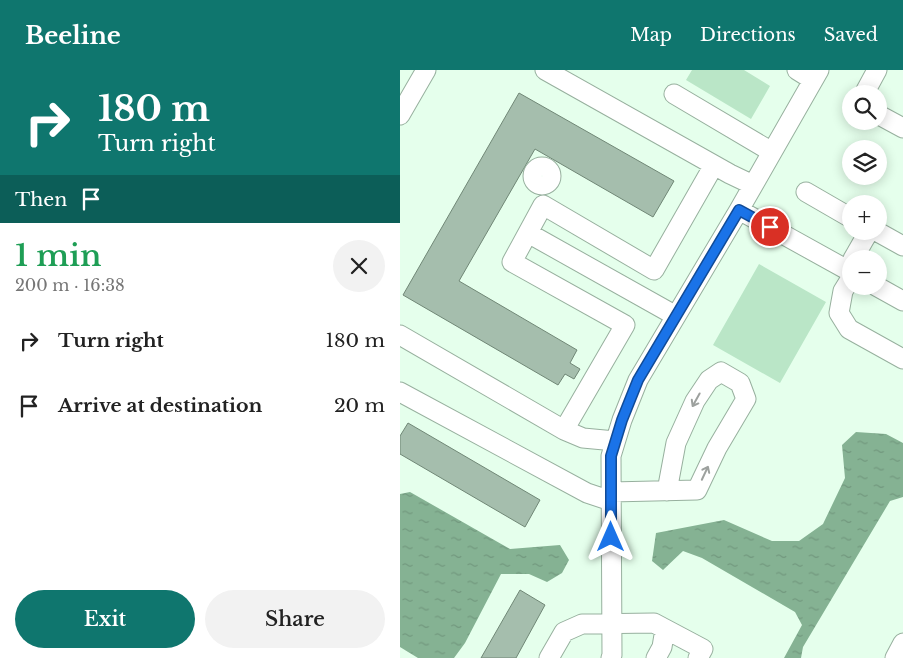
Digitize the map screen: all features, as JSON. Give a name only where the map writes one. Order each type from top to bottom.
[{"type":"street","points":[[400,115],[426,70]]},
{"type":"street","points":[[545,70],[753,185]]},
{"type":"street","points":[[611,658],[611,456],[615,441],[638,380],[739,210],[816,75],[797,70]]},
{"type":"street","points":[[869,85],[877,70]]},
{"type":"street","points":[[674,94],[772,152]]},
{"type":"street","points":[[887,119],[903,128]]},
{"type":"street","points":[[543,206],[654,270],[714,165]]},
{"type":"street","points":[[541,185],[543,206],[512,262],[625,325],[564,430]]},
{"type":"street","points":[[806,192],[842,213]]},
{"type":"street","points":[[739,210],[842,263]]},
{"type":"street","points":[[528,233],[676,316]]},
{"type":"street","points":[[887,237],[903,246]]},
{"type":"street","points":[[887,292],[903,301]]},
{"type":"street","points":[[842,295],[839,313],[850,329],[903,360]]},
{"type":"street","points":[[400,335],[564,430],[583,438],[615,441]]},
{"type":"street","points":[[400,392],[586,494],[611,496],[697,490],[717,448],[746,399],[740,383],[721,372],[709,380],[695,401],[676,443],[667,491]]},
{"type":"street","points":[[550,658],[564,632],[582,624],[654,623],[703,649],[698,658]]},
{"type":"street","points":[[656,658],[662,647],[665,628]]},
{"type":"street","points":[[895,658],[903,643]]},
{"type":"shaded area","points":[[692,70],[744,70],[770,86],[751,119],[686,80]]},
{"type":"shaded area","points":[[759,264],[826,302],[780,383],[713,345]]},
{"type":"water","points":[[856,432],[886,434],[903,443],[903,497],[890,501],[803,647],[801,658],[784,658],[802,625],[795,612],[702,558],[683,551],[663,570],[652,561],[656,533],[724,520],[772,541],[799,541],[823,524],[845,478],[842,445]]},
{"type":"water","points":[[410,492],[510,549],[560,545],[569,560],[562,573],[547,582],[529,574],[501,574],[465,643],[454,658],[418,658],[400,647],[400,494]]},
{"type":"building","points":[[519,93],[674,181],[653,217],[535,149],[459,281],[577,350],[570,363],[580,369],[574,379],[565,374],[558,385],[403,295]]},
{"type":"building","points":[[408,423],[540,500],[525,527],[400,454],[400,436]]},
{"type":"building","points":[[520,590],[545,605],[516,658],[481,658]]},
{"type":"route","points":[[611,537],[611,456],[622,420],[638,380],[739,210],[770,227]]}]
